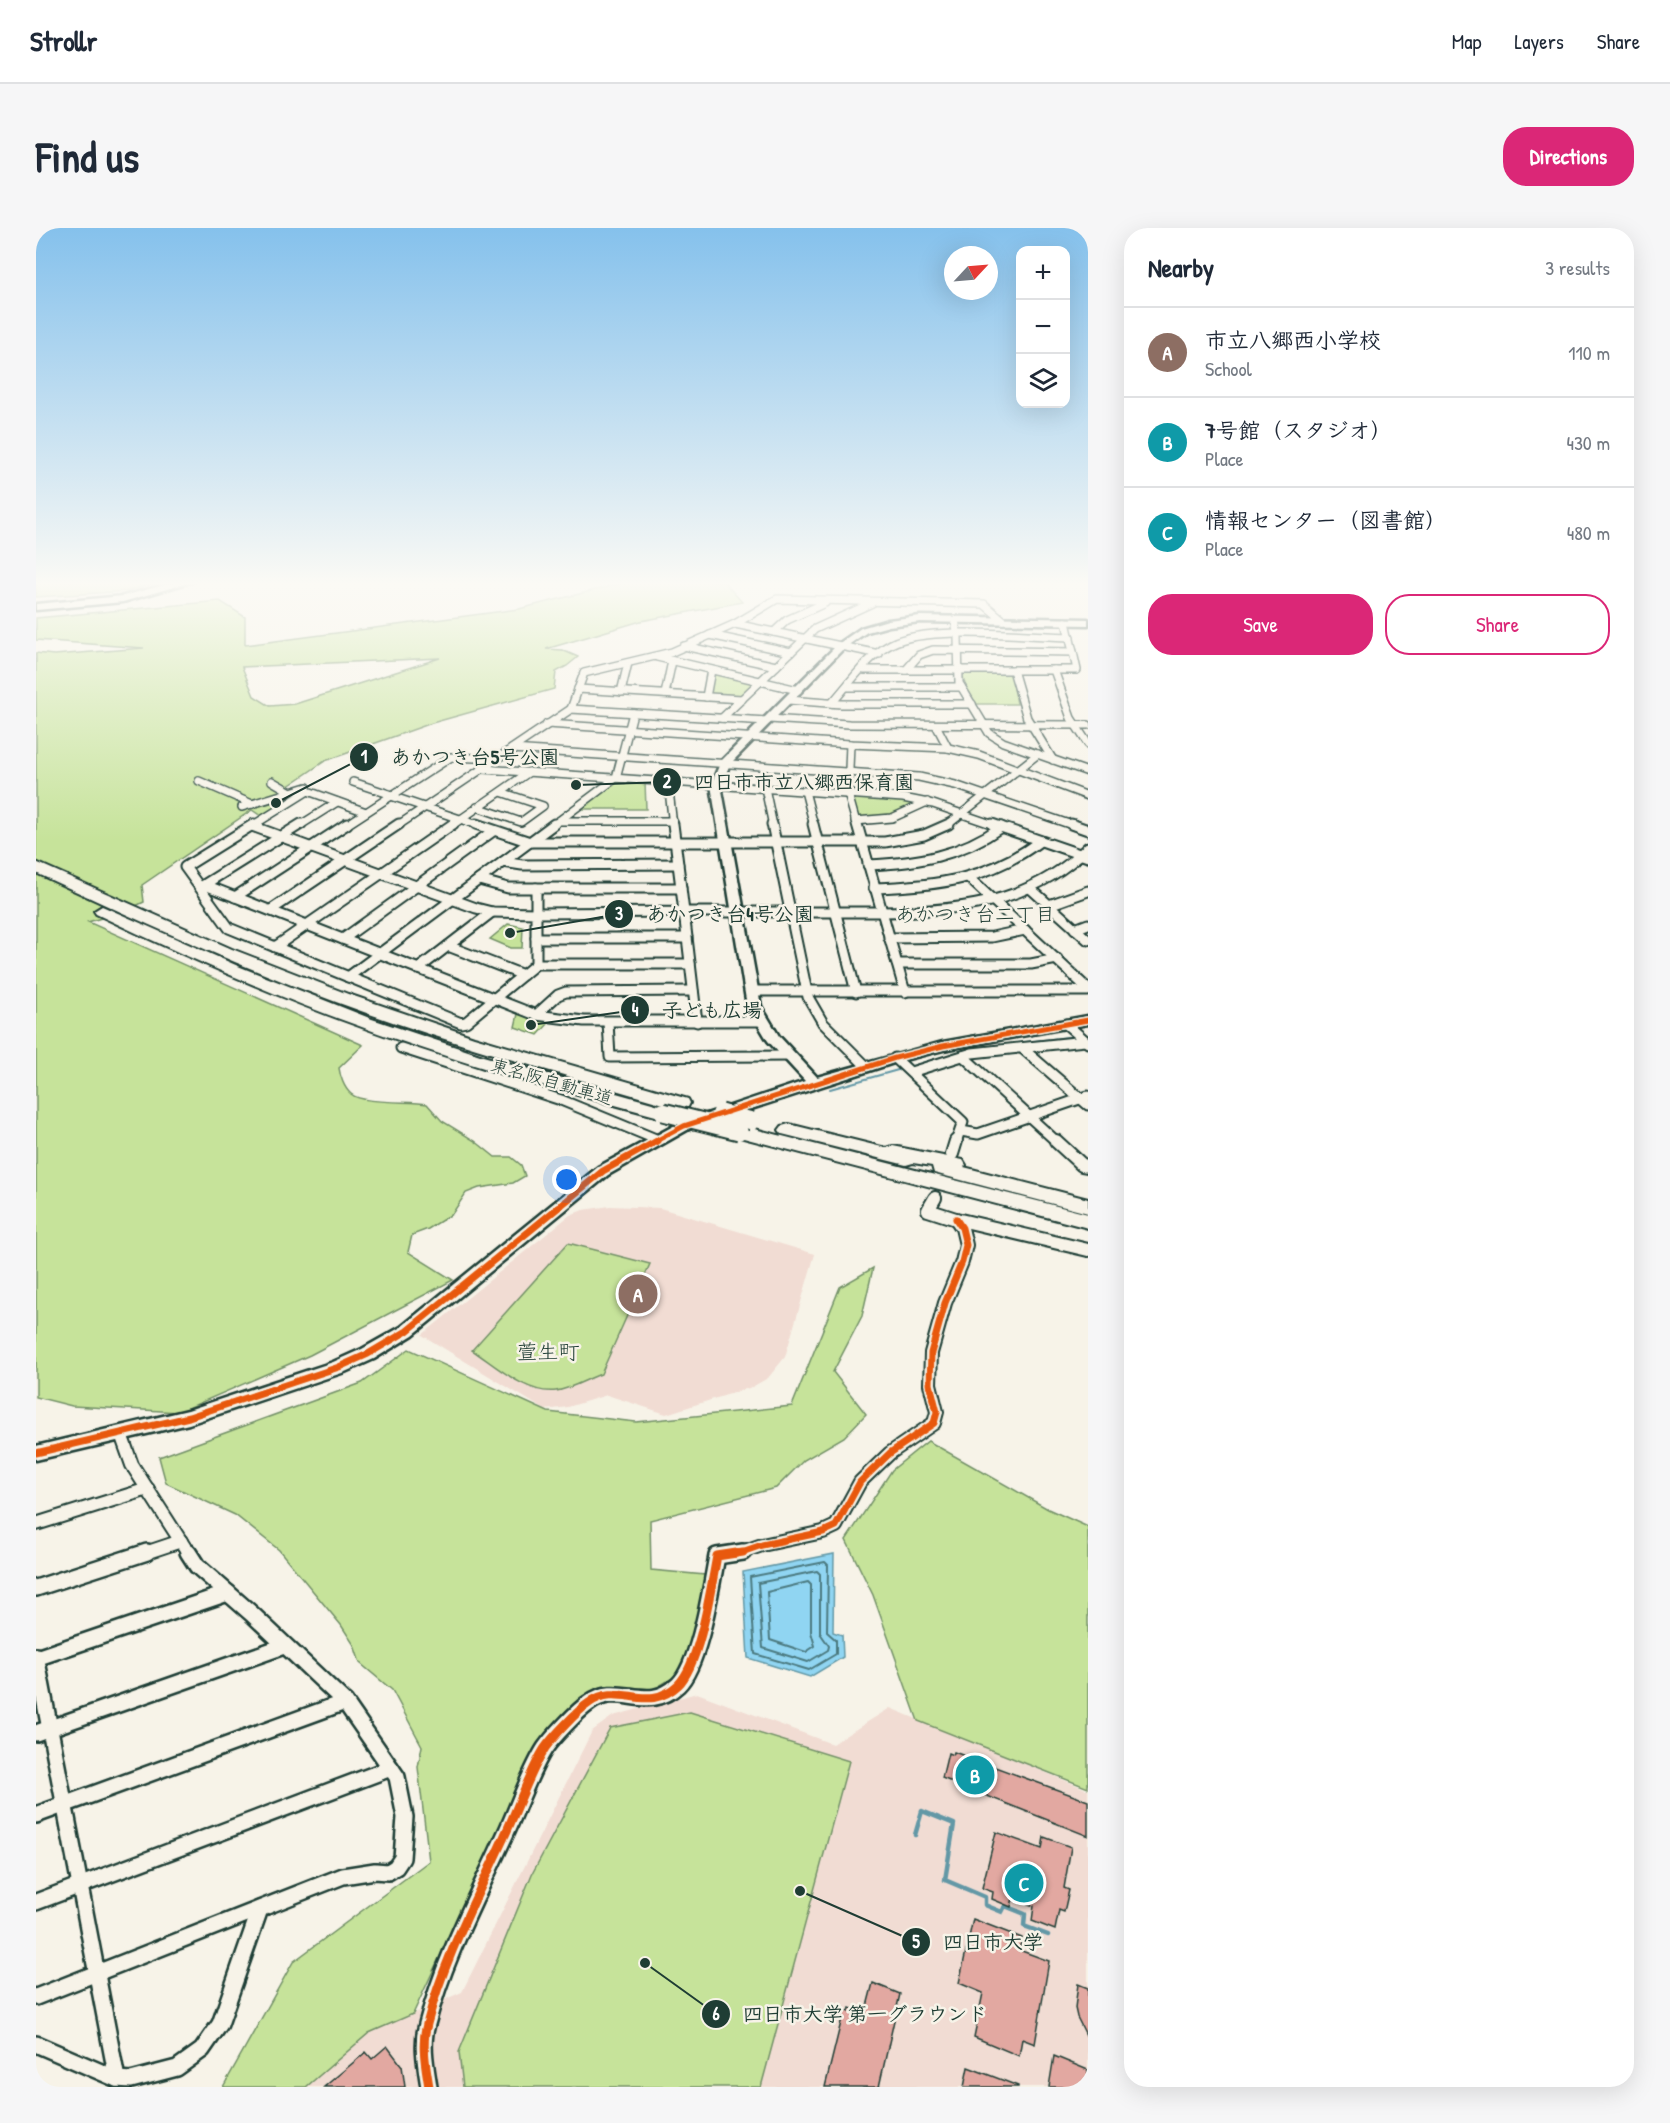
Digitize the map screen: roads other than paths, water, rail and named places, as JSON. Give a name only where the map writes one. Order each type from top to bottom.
[{"type":"highway","name":"東名阪自動車道","points":[[36,867],[239,958],[343,999],[490,1047],[681,1102],[745,1126]]},
{"type":"highway","name":"東名阪自動車道","points":[[40,883],[253,980],[357,1020],[503,1067],[663,1112],[745,1126],[1088,1206]]},
{"type":"highway","name":"東名阪自動車道","points":[[830,1147],[1088,1221]]},
{"type":"highway","points":[[830,1147],[1088,1194]]},
{"type":"highway","points":[[830,1147],[1088,1232]]},
{"type":"street","points":[[571,709],[584,673],[607,668]]},
{"type":"street","points":[[621,692],[627,668]]},
{"type":"street","points":[[665,694],[671,668]]},
{"type":"street","points":[[700,668],[798,690]]},
{"type":"street","points":[[722,718],[774,668]]},
{"type":"street","points":[[815,1083],[761,1021],[750,992],[716,785],[725,763],[820,668]]},
{"type":"street","points":[[832,703],[866,668]]},
{"type":"street","points":[[864,670],[1077,670],[1077,668]]},
{"type":"street","points":[[706,697],[711,670]]},
{"type":"street","points":[[957,670],[961,687],[989,733],[999,740],[1088,772]]},
{"type":"street","points":[[1013,670],[1020,705],[1029,724],[1053,760]]},
{"type":"street","points":[[1054,670],[1066,710],[1073,725],[1088,744]]},
{"type":"street","points":[[848,687],[961,687]]},
{"type":"street","points":[[578,689],[742,699]]},
{"type":"street","points":[[788,700],[832,703],[972,704]]},
{"type":"street","points":[[271,910],[571,709],[849,724],[1088,725]]},
{"type":"street","points":[[348,977],[616,778],[633,713]]},
{"type":"street","points":[[547,724],[850,744],[948,747],[979,755],[1088,796]]},
{"type":"street","points":[[936,724],[948,747]]},
{"type":"street","points":[[850,744],[848,794],[905,992]]},
{"type":"street","points":[[512,749],[927,778],[1088,830]]},
{"type":"street","points":[[353,782],[530,842],[861,842],[902,840],[924,836],[948,825],[1038,754]]},
{"type":"street","points":[[235,897],[451,757],[498,759]]},
{"type":"street","points":[[483,769],[848,794],[927,802],[1084,856]]},
{"type":"street","points":[[275,947],[529,772]]},
{"type":"street","points":[[199,781],[252,804]]},
{"type":"street","points":[[272,781],[294,794]]},
{"type":"street","points":[[668,781],[697,1022]]},
{"type":"street","points":[[308,787],[294,794],[252,826],[185,867],[202,886],[229,928],[461,1023],[466,1022],[536,964],[690,964]]},
{"type":"street","points":[[765,788],[807,992],[813,1010],[822,1023],[866,1066]]},
{"type":"street","points":[[242,807],[308,791],[366,812]]},
{"type":"street","points":[[805,791],[856,992]]},
{"type":"street","points":[[477,807],[522,822],[543,806],[501,792]]},
{"type":"street","points":[[202,886],[337,802]]},
{"type":"street","points":[[855,821],[902,816],[927,802]]},
{"type":"street","points":[[559,821],[673,821]]},
{"type":"street","points":[[252,826],[452,900],[492,912],[881,912],[950,908],[994,900],[1030,888],[1084,856],[1088,848]]},
{"type":"street","points":[[868,865],[904,864],[939,858],[970,848],[1001,827]]},
{"type":"street","points":[[343,939],[494,831]]},
{"type":"street","points":[[874,888],[926,885],[969,878],[992,871],[1017,859],[1040,841]]},
{"type":"street","points":[[503,862],[522,865],[678,864]]},
{"type":"street","points":[[969,878],[1088,990]]},
{"type":"street","points":[[478,880],[502,887],[681,888]]},
{"type":"street","points":[[202,886],[271,910],[536,1015],[573,1021],[608,1022],[761,1021]]},
{"type":"street","points":[[536,888],[536,964]]},
{"type":"street","points":[[1030,888],[1088,940]]},
{"type":"street","points":[[1049,905],[1088,891]]},
{"type":"street","points":[[418,969],[492,912]]},
{"type":"street","points":[[1075,929],[1088,924]]},
{"type":"street","points":[[889,938],[996,937],[1025,930]]},
{"type":"street","points":[[536,938],[687,938]]},
{"type":"street","points":[[448,946],[523,975]]},
{"type":"street","points":[[897,964],[1030,964],[1057,959]]},
{"type":"street","points":[[750,992],[1088,990]]},
{"type":"street","points":[[536,1015],[558,995],[566,992],[693,992]]},
{"type":"street","points":[[36,1453],[189,1417],[349,1363],[386,1344],[422,1320],[603,1171],[684,1126],[866,1066],[904,1066],[1079,1036],[1088,1020]]},
{"type":"street","points":[[608,1022],[610,1057],[790,1056]]},
{"type":"street","points":[[904,1066],[943,1046],[1079,1036]]},
{"type":"street","points":[[1022,1047],[1086,1100]]},
{"type":"street","points":[[402,1048],[561,1100],[658,1140]]},
{"type":"street","points":[[963,1056],[1082,1165],[1088,1166]]},
{"type":"street","points":[[904,1066],[963,1122],[952,1154]]},
{"type":"street","points":[[961,1131],[978,1134],[1029,1116],[1086,1100]]},
{"type":"street","points":[[935,1198],[928,1210],[956,1219],[1088,1250]]},
{"type":"street","points":[[429,2087],[425,2041],[430,2014],[471,1908],[545,1748],[588,1703],[600,1696],[619,1693],[637,1698],[655,1699],[678,1685],[687,1671],[701,1633],[717,1556],[741,1553],[762,1545],[823,1532],[836,1526],[860,1482],[890,1453],[934,1423],[937,1412],[929,1384],[930,1359],[942,1309],[950,1288],[962,1267],[966,1252],[964,1232],[956,1219]]},
{"type":"street","points":[[36,1997],[343,1876],[375,1871],[388,1872],[396,1867],[402,1858],[405,1817],[400,1787],[391,1768],[345,1702],[197,1566],[132,1465],[122,1434]]},
{"type":"street","points":[[36,1524],[148,1489]]},
{"type":"street","points":[[36,1588],[181,1541]]},
{"type":"street","points":[[117,2079],[64,1805],[42,1731],[36,1657],[228,1593]]},
{"type":"street","points":[[42,1731],[284,1646]]},
{"type":"street","points":[[36,1815],[345,1702]]},
{"type":"street","points":[[36,1902],[391,1768]]},
{"type":"street","points":[[36,2044],[117,2079],[131,2080],[177,2068],[202,2050],[220,2024],[260,1909]]},
{"type":"water","points":[[834,1554],[833,1632],[842,1635],[843,1657],[810,1677],[748,1658],[743,1572]]},
{"type":"waterway","points":[[985,1047],[1077,1036]]},
{"type":"waterway","points":[[830,1089],[973,1049]]},
{"type":"waterway","points":[[915,1835],[922,1811],[954,1824],[945,1880],[985,1897],[985,1905],[1002,1912],[1005,1906],[1025,1914],[1024,1926],[1048,1935]]},
{"type":"place","name":"四日市市立八郷西保育園","points":[[576,785]]},
{"type":"place","name":"あかつき台5号公園","points":[[276,803]]},
{"type":"place","name":"あかつき台4号公園","points":[[510,933]]},
{"type":"place","name":"子ども広場","points":[[531,1025]]},
{"type":"place","name":"市立八郷西小学校","points":[[638,1294]]},
{"type":"place","name":"7号館（スタジオ）","points":[[975,1775]]},
{"type":"place","name":"情報センター（図書館）","points":[[1024,1883]]},
{"type":"place","name":"四日市大学","points":[[800,1891]]},
{"type":"place","name":"四日市大学 第一グラウンド","points":[[645,1963]]},
{"type":"district","name":"あかつき台二丁目","points":[[975,913]]},
{"type":"district","name":"萱生町","points":[[548,1351]]}]
